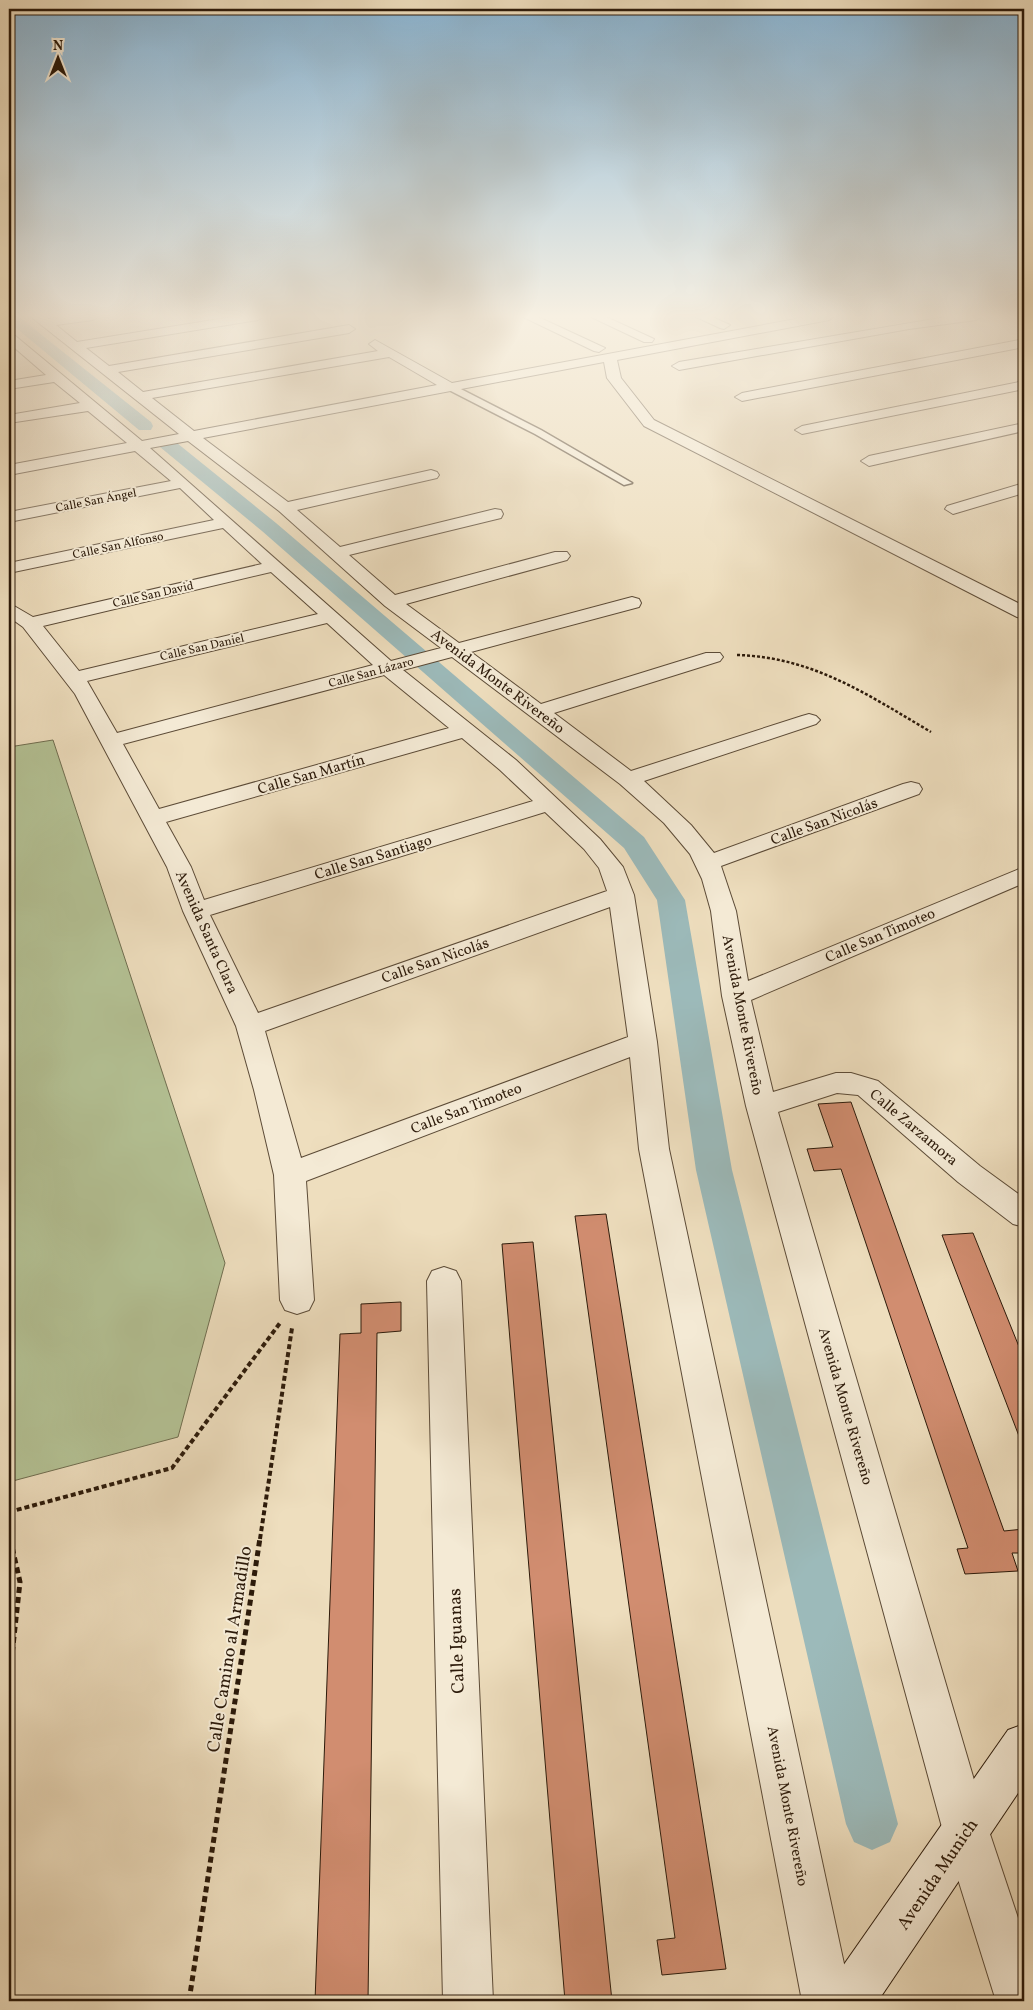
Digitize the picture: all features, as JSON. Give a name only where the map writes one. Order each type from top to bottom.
[{"type":"street","points":[[9,419],[66,410]]},
{"type":"street","name":"Avenida Monte Rivereño","points":[[94,410],[183,483],[330,617],[467,730],[550,803],[574,825],[611,867],[621,895],[656,1158],[827,2001]]},
{"type":"street","name":"Avenida Monte Rivereño","points":[[159,410],[284,508],[392,602],[628,778],[660,806],[688,836],[708,863],[720,897],[736,996],[761,1106],[966,1831],[1021,2001]]},
{"type":"street","points":[[9,470],[131,441],[283,410]]},
{"type":"street","points":[[185,430],[309,410]]},
{"type":"street","points":[[639,410],[649,423],[1024,613]]},
{"type":"street","points":[[802,430],[898,410]]},
{"type":"street","points":[[869,461],[1024,427]]},
{"type":"street","points":[[9,457],[131,441]]},
{"type":"street","points":[[284,508],[431,475]]},
{"type":"street","name":"Calle San Ángel","points":[[9,517],[183,483]]},
{"type":"street","points":[[953,509],[1024,488]]},
{"type":"street","points":[[336,553],[495,514]]},
{"type":"street","name":"Calle San Alfonso","points":[[9,568],[227,522]]},
{"type":"street","points":[[392,602],[561,556]]},
{"type":"street","name":"Calle San David","points":[[19,616],[275,566]]},
{"type":"street","name":"Calle San Lázaro","points":[[110,741],[632,603]]},
{"type":"street","name":"Avenida Santa Clara","points":[[19,616],[85,693],[179,867],[196,911],[250,1026],[269,1090],[290,1175],[297,1300]]},
{"type":"street","name":"Calle San Daniel","points":[[74,678],[330,617]]},
{"type":"street","points":[[539,711],[713,657]]},
{"type":"street","points":[[628,778],[809,720]]},
{"type":"street","name":"Calle San Martín","points":[[154,818],[467,730]]},
{"type":"street","name":"Calle San Nicolás","points":[[708,863],[911,790]]},
{"type":"street","name":"Calle San Santiago","points":[[196,911],[550,803]]},
{"type":"street","name":"Calle San Timoteo","points":[[736,996],[1024,874]]},
{"type":"street","name":"Calle San Nicolás","points":[[250,1026],[621,895]]},
{"type":"street","name":"Calle San Timoteo","points":[[290,1175],[642,1042]]},
{"type":"street","name":"Calle Zarzamora","points":[[761,1106],[836,1083],[851,1083],[868,1088],[969,1174],[1024,1215]]},
{"type":"street","name":"Calle Iguanas","points":[[444,1281],[468,2001]]},
{"type":"street","name":"Avenida Munich","points":[[849,2001],[1024,1746]]},
{"type":"lane","points":[[495,410],[538,432],[627,483]]},
{"type":"path","points":[[713,657],[760,655],[780,658],[809,667],[852,687],[931,732]]},
{"type":"path","points":[[9,1512],[172,1468],[297,1300]]},
{"type":"path","name":"Calle Camino al Armadillo","points":[[189,2001],[297,1300]]},
{"type":"path","points":[[9,1534],[20,1582],[12,1655],[9,1662]]},
{"type":"green space","points":[[53,740],[225,1263],[178,1437],[9,1482],[9,747]]},
{"type":"building","points":[[851,1102],[1004,1531],[1024,1529],[1024,1553],[1012,1553],[1018,1571],[965,1574],[957,1549],[968,1548],[841,1169],[814,1171],[807,1149],[833,1147],[818,1104]]},
{"type":"building","points":[[606,1214],[726,1969],[662,1975],[657,1940],[675,1938],[575,1216]]},
{"type":"building","points":[[973,1233],[1024,1359],[1024,1443],[1022,1444],[942,1235]]},
{"type":"building","points":[[533,1242],[612,2001],[565,2001],[502,1244]]},
{"type":"building","points":[[401,1302],[401,1331],[377,1333],[368,2001],[315,2001],[340,1334],[361,1333],[361,1304]]},
{"type":"waterway","points":[[125,410],[145,426]]},
{"type":"waterway","points":[[166,443],[269,527],[634,843],[671,900],[714,1170],[872,1824]]}]
